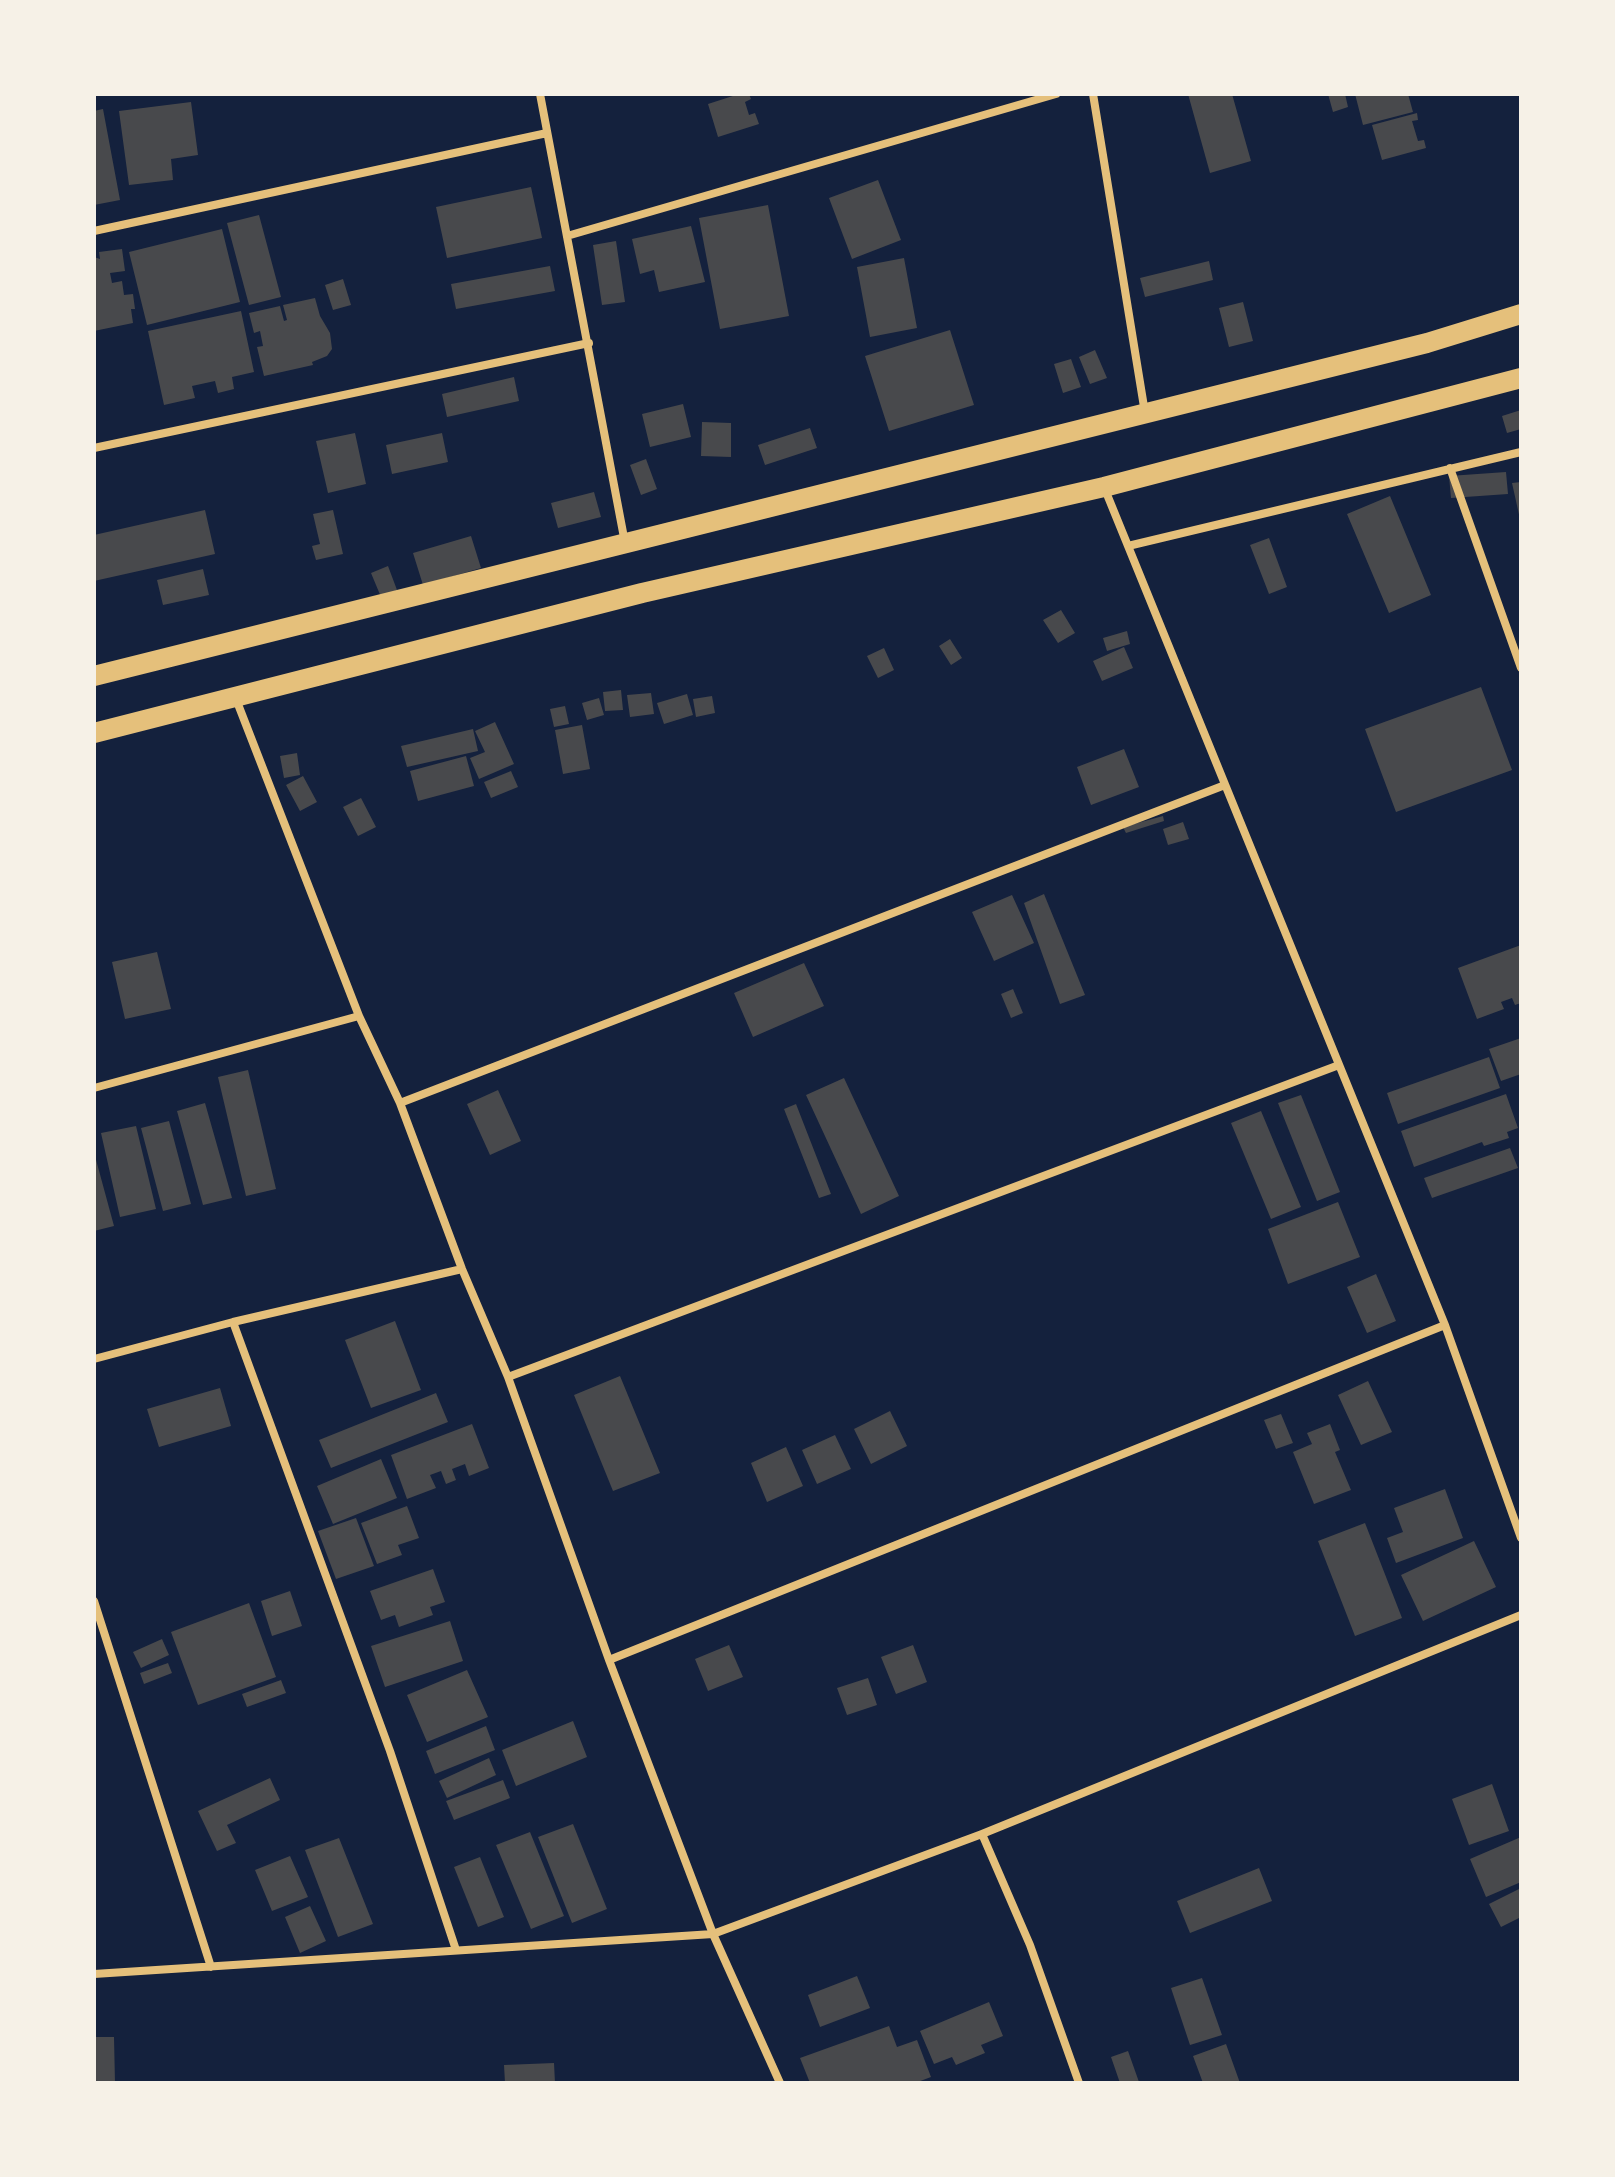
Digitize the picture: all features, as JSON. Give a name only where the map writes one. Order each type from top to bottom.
[{"type":"main road","points":[[94,676],[1427,343],[1521,314]]},
{"type":"main road","points":[[94,733],[642,593],[1104,487],[1521,378]]},
{"type":"street","points":[[540,94],[625,543]]},
{"type":"street","points":[[567,236],[1056,94]]},
{"type":"street","points":[[1093,94],[1145,414]]},
{"type":"street","points":[[94,231],[547,133]]},
{"type":"street","points":[[94,448],[589,343]]},
{"type":"street","points":[[1128,546],[1521,452]]},
{"type":"street","points":[[1450,468],[1521,668]]},
{"type":"street","points":[[1104,487],[1445,1325],[1521,1538]]},
{"type":"street","points":[[236,699],[359,1016],[400,1103],[462,1269],[508,1377],[609,1660],[713,1934],[780,2083]]},
{"type":"street","points":[[400,1103],[1225,785]]},
{"type":"street","points":[[94,1088],[359,1016]]},
{"type":"street","points":[[508,1377],[1339,1065]]},
{"type":"street","points":[[94,1359],[233,1322],[462,1269]]},
{"type":"street","points":[[233,1322],[360,1667],[456,1950]]},
{"type":"street","points":[[609,1660],[1445,1325]]},
{"type":"street","points":[[94,1601],[211,1967]]},
{"type":"street","points":[[94,1974],[713,1934],[982,1834],[1521,1615]]},
{"type":"street","points":[[982,1834],[1030,1945],[1079,2083]]},
{"type":"building","points":[[749,94],[751,99],[745,102],[749,115],[755,113],[759,124],[718,137],[708,104]]},
{"type":"building","points":[[1188,94],[1232,94],[1251,161],[1210,173]]},
{"type":"building","points":[[1328,94],[1345,94],[1348,107],[1333,112]]},
{"type":"building","points":[[1355,94],[1408,94],[1413,112],[1363,125]]},
{"type":"building","points":[[191,102],[198,155],[171,159],[173,180],[129,185],[119,111]]},
{"type":"building","points":[[103,109],[120,200],[94,205],[94,111]]},
{"type":"building","points":[[1417,113],[1418,120],[1412,121],[1418,141],[1424,140],[1426,148],[1382,160],[1372,125]]},
{"type":"building","points":[[878,180],[901,240],[852,259],[829,198]]},
{"type":"building","points":[[531,187],[542,238],[447,258],[436,207]]},
{"type":"building","points":[[768,205],[789,316],[720,329],[699,218]]},
{"type":"building","points":[[259,215],[281,297],[249,305],[227,223]]},
{"type":"building","points":[[691,226],[705,282],[659,292],[654,270],[640,274],[632,239]]},
{"type":"building","points":[[222,229],[240,302],[147,325],[129,252]]},
{"type":"building","points":[[616,241],[625,302],[602,305],[593,245]]},
{"type":"building","points":[[122,249],[125,271],[110,273],[112,283],[122,281],[124,295],[133,294],[133,323],[94,331],[94,257],[100,259],[99,252]]},
{"type":"building","points":[[904,258],[917,328],[870,337],[857,267]]},
{"type":"building","points":[[1209,261],[1213,280],[1145,297],[1140,278]]},
{"type":"building","points":[[550,266],[555,291],[456,309],[451,284]]},
{"type":"building","points":[[343,279],[351,305],[333,310],[325,285]]},
{"type":"building","points":[[315,298],[320,316],[330,333],[332,349],[327,356],[312,362],[313,365],[264,376],[257,347],[263,346],[260,331],[254,333],[249,313],[280,306],[284,321],[287,320],[283,305]]},
{"type":"building","points":[[1243,302],[1253,341],[1229,347],[1219,308]]},
{"type":"building","points":[[241,311],[254,372],[232,377],[234,389],[218,393],[215,381],[192,386],[195,398],[164,405],[148,331]]},
{"type":"building","points":[[950,330],[974,405],[889,431],[865,356]]},
{"type":"building","points":[[1095,350],[1107,378],[1090,384],[1079,357]]},
{"type":"building","points":[[1071,359],[1081,387],[1063,393],[1054,364]]},
{"type":"building","points":[[514,377],[519,401],[447,417],[442,394]]},
{"type":"building","points":[[683,404],[691,437],[650,447],[642,414]]},
{"type":"building","points":[[1521,410],[1521,429],[1507,433],[1502,416]]},
{"type":"building","points":[[702,422],[731,423],[731,457],[701,456]]},
{"type":"building","points":[[810,428],[817,448],[765,465],[758,445]]},
{"type":"building","points":[[355,433],[366,484],[328,493],[316,441]]},
{"type":"building","points":[[442,433],[448,462],[392,474],[386,445]]},
{"type":"building","points":[[646,459],[657,489],[641,495],[630,465]]},
{"type":"building","points":[[1506,472],[1508,494],[1451,498],[1449,476]]},
{"type":"building","points":[[1521,482],[1521,519],[1520,519],[1512,483]]},
{"type":"building","points":[[594,492],[601,517],[558,528],[551,503]]},
{"type":"building","points":[[1390,496],[1431,595],[1389,613],[1347,514]]},
{"type":"building","points":[[205,510],[215,554],[94,581],[94,535]]},
{"type":"building","points":[[333,510],[343,554],[316,560],[312,546],[320,544],[313,514]]},
{"type":"building","points":[[471,536],[481,568],[423,585],[413,553]]},
{"type":"building","points":[[1269,538],[1287,587],[1269,594],[1250,545]]},
{"type":"building","points":[[388,566],[397,590],[381,597],[371,573]]},
{"type":"building","points":[[203,569],[209,595],[163,605],[157,580]]},
{"type":"building","points":[[1061,610],[1075,633],[1058,643],[1043,620]]},
{"type":"building","points":[[1127,631],[1130,644],[1107,651],[1103,638]]},
{"type":"building","points":[[950,639],[962,658],[951,665],[939,646]]},
{"type":"building","points":[[1124,647],[1133,668],[1102,681],[1093,661]]},
{"type":"building","points":[[884,648],[894,670],[878,678],[867,656]]},
{"type":"building","points":[[1481,687],[1512,770],[1396,812],[1365,729]]},
{"type":"building","points":[[621,690],[623,710],[605,711],[603,692]]},
{"type":"building","points":[[651,693],[654,714],[630,717],[627,695]]},
{"type":"building","points":[[687,694],[693,715],[664,724],[657,703]]},
{"type":"building","points":[[712,696],[715,713],[696,717],[693,699]]},
{"type":"building","points":[[599,698],[604,715],[587,720],[582,703]]},
{"type":"building","points":[[565,706],[569,724],[554,727],[550,709]]},
{"type":"building","points":[[495,722],[514,764],[479,779],[470,758],[485,752],[475,731]]},
{"type":"building","points":[[582,725],[590,769],[563,774],[555,730]]},
{"type":"building","points":[[473,729],[478,751],[407,767],[401,746]]},
{"type":"building","points":[[1124,749],[1139,787],[1091,805],[1077,767]]},
{"type":"building","points":[[297,753],[300,775],[284,778],[280,756]]},
{"type":"building","points":[[466,756],[474,786],[418,801],[410,771]]},
{"type":"building","points":[[511,771],[518,787],[491,798],[484,782]]},
{"type":"building","points":[[303,776],[317,802],[300,811],[286,785]]},
{"type":"building","points":[[361,798],[376,827],[358,836],[343,807]]},
{"type":"building","points":[[1163,816],[1164,821],[1126,833],[1123,827]]},
{"type":"building","points":[[1183,822],[1189,839],[1168,845],[1163,829]]},
{"type":"building","points":[[1044,894],[1085,995],[1060,1004],[1024,903]]},
{"type":"building","points":[[1012,895],[1034,943],[994,961],[972,912]]},
{"type":"building","points":[[1521,945],[1521,1003],[1515,1005],[1512,998],[1501,1002],[1504,1009],[1477,1019],[1458,968]]},
{"type":"building","points":[[157,952],[171,1009],[125,1019],[112,962]]},
{"type":"building","points":[[804,963],[824,1006],[753,1037],[734,993]]},
{"type":"building","points":[[1013,989],[1023,1013],[1011,1018],[1001,994]]},
{"type":"building","points":[[1521,1038],[1521,1074],[1501,1081],[1489,1049]]},
{"type":"building","points":[[1489,1057],[1500,1088],[1398,1124],[1387,1093]]},
{"type":"building","points":[[248,1070],[276,1189],[246,1196],[218,1077]]},
{"type":"building","points":[[844,1078],[899,1196],[861,1214],[806,1095]]},
{"type":"building","points":[[498,1090],[521,1141],[490,1155],[467,1104]]},
{"type":"building","points":[[1506,1094],[1518,1128],[1507,1132],[1509,1138],[1484,1146],[1482,1142],[1414,1167],[1401,1131]]},
{"type":"building","points":[[1301,1095],[1340,1192],[1317,1201],[1278,1103]]},
{"type":"building","points":[[205,1103],[232,1198],[203,1205],[177,1111]]},
{"type":"building","points":[[796,1104],[831,1194],[819,1198],[784,1109]]},
{"type":"building","points":[[1261,1111],[1301,1207],[1271,1219],[1231,1123]]},
{"type":"building","points":[[169,1121],[191,1204],[163,1211],[141,1128]]},
{"type":"building","points":[[136,1126],[156,1209],[120,1217],[101,1133]]},
{"type":"building","points":[[1510,1148],[1518,1168],[1432,1198],[1424,1178]]},
{"type":"building","points":[[94,1157],[114,1226],[94,1231]]},
{"type":"building","points":[[1338,1202],[1360,1257],[1288,1284],[1268,1229]]},
{"type":"building","points":[[1376,1274],[1396,1321],[1367,1333],[1347,1287]]},
{"type":"building","points":[[395,1321],[421,1390],[371,1408],[345,1340]]},
{"type":"building","points":[[620,1376],[660,1473],[613,1491],[574,1395]]},
{"type":"building","points":[[1368,1381],[1392,1432],[1361,1445],[1338,1395]]},
{"type":"building","points":[[220,1388],[231,1426],[159,1447],[147,1409]]},
{"type":"building","points":[[436,1393],[448,1422],[331,1468],[319,1440]]},
{"type":"building","points":[[890,1411],[907,1446],[871,1464],[854,1429]]},
{"type":"building","points":[[1281,1414],[1293,1443],[1276,1449],[1264,1420]]},
{"type":"building","points":[[472,1424],[489,1468],[469,1476],[465,1464],[452,1469],[456,1480],[446,1484],[441,1471],[430,1475],[436,1488],[407,1499],[391,1455]]},
{"type":"building","points":[[1330,1424],[1340,1450],[1335,1452],[1351,1490],[1314,1504],[1293,1452],[1312,1444],[1307,1433]]},
{"type":"building","points":[[835,1435],[851,1469],[817,1484],[802,1450]]},
{"type":"building","points":[[786,1447],[803,1486],[767,1502],[751,1463]]},
{"type":"building","points":[[381,1459],[397,1498],[333,1524],[317,1486]]},
{"type":"building","points":[[1445,1489],[1463,1538],[1396,1563],[1387,1538],[1403,1532],[1394,1508]]},
{"type":"building","points":[[407,1506],[419,1538],[398,1545],[402,1555],[377,1564],[361,1523]]},
{"type":"building","points":[[356,1518],[374,1566],[336,1579],[318,1531]]},
{"type":"building","points":[[1365,1523],[1402,1618],[1355,1636],[1318,1541]]},
{"type":"building","points":[[1474,1541],[1496,1587],[1423,1621],[1401,1575]]},
{"type":"building","points":[[433,1569],[445,1602],[430,1607],[433,1615],[399,1627],[395,1615],[381,1620],[370,1591]]},
{"type":"building","points":[[290,1591],[302,1626],[272,1636],[261,1601]]},
{"type":"building","points":[[249,1603],[276,1677],[198,1705],[171,1632]]},
{"type":"building","points":[[450,1621],[463,1661],[385,1687],[371,1646]]},
{"type":"building","points":[[162,1639],[169,1655],[141,1668],[133,1652]]},
{"type":"building","points":[[729,1645],[743,1677],[708,1691],[695,1659]]},
{"type":"building","points":[[913,1645],[927,1682],[896,1694],[881,1657]]},
{"type":"building","points":[[168,1663],[172,1673],[144,1684],[140,1673]]},
{"type":"building","points":[[467,1670],[488,1717],[427,1742],[407,1695]]},
{"type":"building","points":[[868,1678],[877,1705],[847,1715],[837,1688]]},
{"type":"building","points":[[281,1680],[286,1693],[247,1707],[242,1694]]},
{"type":"building","points":[[573,1721],[587,1757],[516,1786],[502,1750]]},
{"type":"building","points":[[486,1726],[495,1750],[435,1774],[426,1751]]},
{"type":"building","points":[[489,1758],[496,1775],[447,1798],[439,1781]]},
{"type":"building","points":[[270,1778],[280,1800],[227,1825],[236,1843],[217,1851],[198,1811]]},
{"type":"building","points":[[503,1780],[510,1798],[454,1820],[446,1801]]},
{"type":"building","points":[[1492,1784],[1509,1831],[1469,1845],[1452,1799]]},
{"type":"building","points":[[573,1824],[607,1909],[572,1923],[538,1837]]},
{"type":"building","points":[[530,1832],[564,1916],[531,1929],[496,1845]]},
{"type":"building","points":[[1521,1837],[1521,1882],[1486,1897],[1470,1859]]},
{"type":"building","points":[[339,1838],[373,1924],[338,1937],[305,1850]]},
{"type":"building","points":[[290,1856],[308,1897],[272,1911],[255,1870]]},
{"type":"building","points":[[480,1857],[504,1917],[478,1927],[454,1867]]},
{"type":"building","points":[[1259,1868],[1272,1901],[1190,1933],[1177,1901]]},
{"type":"building","points":[[1521,1888],[1521,1917],[1501,1927],[1489,1904]]},
{"type":"building","points":[[310,1906],[326,1941],[300,1953],[285,1917]]},
{"type":"building","points":[[857,1976],[870,2008],[820,2027],[808,1995]]},
{"type":"building","points":[[1202,1978],[1222,2035],[1190,2045],[1171,1988]]},
{"type":"building","points":[[989,2002],[1003,2036],[981,2045],[985,2053],[956,2065],[952,2057],[934,2064],[920,2031]]},
{"type":"building","points":[[889,2026],[897,2047],[917,2040],[931,2077],[915,2083],[810,2083],[800,2058]]},
{"type":"building","points":[[94,2037],[114,2037],[115,2083],[94,2083]]},
{"type":"building","points":[[1226,2044],[1240,2083],[1203,2083],[1193,2056]]},
{"type":"building","points":[[1128,2051],[1139,2082],[1120,2083],[1111,2057]]},
{"type":"building","points":[[554,2063],[555,2083],[505,2083],[504,2065]]}]
